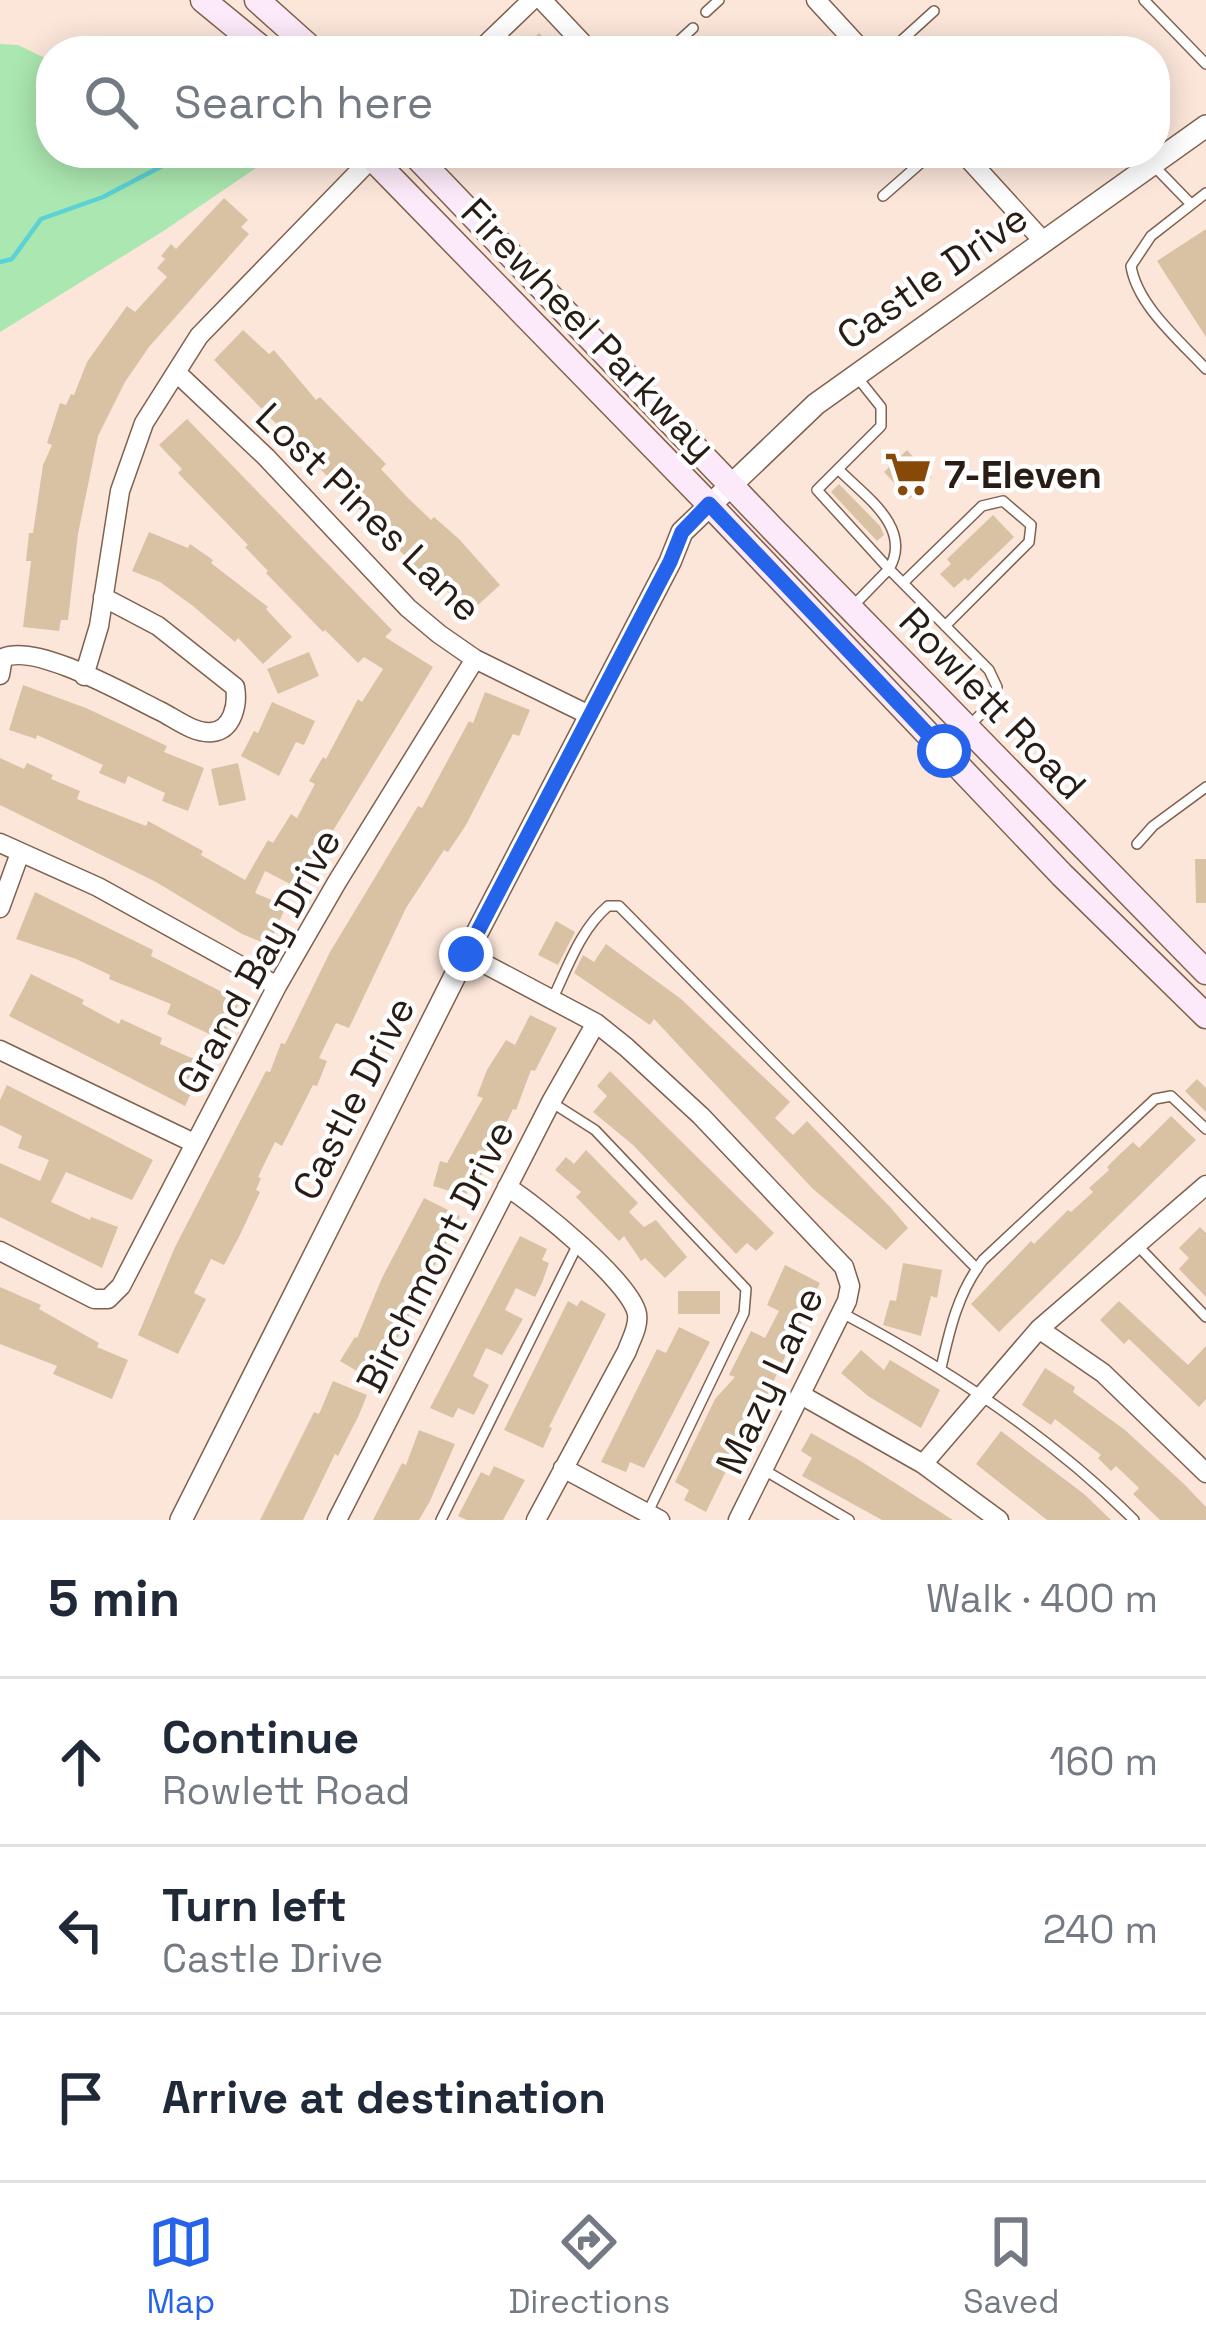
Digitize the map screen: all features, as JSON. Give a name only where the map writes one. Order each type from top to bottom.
[{"type":"main road","points":[[202,0],[246,36]]},
{"type":"main road","points":[[257,0],[297,36]]},
{"type":"main road","name":"Firewheel Parkway","points":[[382,168],[709,504]]},
{"type":"main road","points":[[411,168],[487,229]]},
{"type":"main road","name":"Firewheel Parkway","points":[[428,168],[729,483]]},
{"type":"main road","name":"Rowlett Road","points":[[729,483],[1206,972]]},
{"type":"main road","name":"Rowlett Road","points":[[709,504],[1062,875],[1206,1016]]},
{"type":"main road","points":[[1062,875],[1088,852]]},
{"type":"street","points":[[498,0],[514,18]]},
{"type":"street","points":[[495,36],[532,0]]},
{"type":"street","points":[[542,0],[576,36]]},
{"type":"street","points":[[816,0],[845,36]]},
{"type":"street","name":"Castle Drive","points":[[1170,151],[1206,126]]},
{"type":"street","points":[[84,676],[104,597],[127,466],[144,423],[200,336],[358,168]]},
{"type":"street","points":[[978,168],[1044,242]]},
{"type":"street","name":"Castle Drive","points":[[181,1520],[682,532],[729,483],[854,374],[1146,168]]},
{"type":"street","name":"Lost Pines Lane","points":[[177,373],[266,458],[408,608],[475,659],[589,715]]},
{"type":"street","points":[[0,675],[3,658],[26,653],[189,727],[209,733],[220,730],[231,719],[237,700],[235,687],[224,674],[158,626],[104,597]]},
{"type":"street","name":"Grand Bay Drive","points":[[0,1252],[83,1295],[108,1298],[131,1271],[278,986],[475,659]]},
{"type":"street","points":[[0,843],[98,886],[278,986]]},
{"type":"street","points":[[0,908],[20,853]]},
{"type":"street","points":[[466,954],[596,1023]]},
{"type":"street","name":"Birchmont Drive","points":[[338,1520],[596,1023]]},
{"type":"street","name":"Mazy Lane","points":[[596,1023],[701,1116],[844,1267],[850,1286],[803,1396],[738,1520]]},
{"type":"street","points":[[0,1050],[194,1143]]},
{"type":"street","points":[[923,1464],[1039,1328],[1206,1185]]},
{"type":"street","points":[[507,1187],[536,1204],[578,1244],[628,1294],[637,1311],[637,1325],[536,1520]]},
{"type":"street","points":[[1039,1328],[1102,1373],[1206,1473]]},
{"type":"street","points":[[803,1396],[923,1464],[999,1520]]},
{"type":"street","points":[[563,1468],[650,1518]]},
{"type":"lane","points":[[706,12],[719,0]]},
{"type":"lane","points":[[1144,0],[1206,64]]},
{"type":"lane","points":[[906,36],[934,11]]},
{"type":"lane","points":[[684,36],[693,28]]},
{"type":"lane","points":[[883,196],[915,168]]},
{"type":"lane","points":[[1156,168],[1190,203]]},
{"type":"lane","points":[[1206,194],[1142,246],[1132,273],[1151,307],[1206,369]]},
{"type":"lane","points":[[850,609],[897,556],[896,535],[868,524],[857,511],[837,508],[818,490],[881,426],[884,416],[854,374]]},
{"type":"lane","points":[[839,470],[889,569],[989,670],[997,687],[993,702],[944,751]]},
{"type":"lane","points":[[903,583],[982,506],[1003,500],[1030,526],[1029,542],[945,626]]},
{"type":"lane","points":[[1137,844],[1153,826],[1206,788]]},
{"type":"lane","points":[[552,1000],[581,938],[608,906],[619,906],[977,1268]]},
{"type":"lane","points":[[940,1368],[954,1313],[977,1268],[1160,1096],[1171,1096],[1206,1129]]},
{"type":"lane","points":[[551,1102],[595,1130],[746,1289],[744,1312],[650,1518]]},
{"type":"lane","points":[[441,1520],[578,1244]]},
{"type":"lane","points":[[1136,1245],[1206,1317]]},
{"type":"lane","points":[[842,1313],[980,1396],[1096,1483],[1134,1520]]},
{"type":"lane","points":[[764,1470],[849,1520]]},
{"type":"green space","points":[[0,44],[18,45],[36,54],[36,168],[256,168],[162,232],[0,332]]},
{"type":"building","points":[[224,198],[248,220],[241,227],[249,234],[149,347],[98,436],[78,534],[68,620],[61,620],[59,631],[23,627],[31,561],[26,561],[29,533],[33,533],[43,465],[52,445],[47,443],[60,403],[66,405],[74,395],[87,362],[127,306],[135,312],[167,277],[157,268],[165,259],[161,256],[171,244],[176,249]]},
{"type":"building","points":[[1206,229],[1206,337],[1157,261]]},
{"type":"building","points":[[243,330],[269,354],[274,350],[316,400],[320,397],[386,464],[381,469],[407,497],[459,539],[500,585],[468,614],[446,590],[442,594],[214,360]]},
{"type":"building","points":[[187,419],[392,630],[385,637],[433,667],[298,888],[265,871],[255,893],[286,906],[269,945],[156,882],[0,805],[0,758],[24,769],[27,763],[80,791],[77,799],[146,826],[148,821],[245,880],[268,840],[273,843],[291,814],[297,818],[315,784],[309,781],[358,699],[362,702],[383,669],[364,657],[358,663],[323,632],[178,473],[182,469],[159,445]]},
{"type":"building","name":"7-Eleven","points":[[907,450],[932,477],[909,499],[884,472]]},
{"type":"building","points":[[839,484],[880,526],[884,535],[877,541],[831,492]]},
{"type":"building","points":[[993,515],[1014,537],[968,581],[965,578],[954,588],[940,574],[951,564],[947,559]]},
{"type":"building","points":[[149,532],[188,548],[190,544],[213,560],[268,607],[292,637],[263,664],[238,638],[235,642],[160,582],[132,571]]},
{"type":"building","points":[[309,652],[319,676],[278,694],[267,669]]},
{"type":"building","points":[[23,685],[86,708],[167,746],[164,752],[204,768],[188,811],[162,801],[165,793],[128,776],[125,784],[99,773],[103,765],[62,746],[9,730]]},
{"type":"building","points":[[485,692],[530,710],[519,736],[513,734],[466,825],[406,908],[349,1028],[336,1023],[319,1058],[327,1061],[317,1086],[313,1085],[282,1146],[275,1142],[240,1235],[224,1265],[211,1259],[194,1293],[206,1299],[178,1354],[138,1335],[175,1247],[330,952],[418,806],[422,808],[469,721],[473,723]]},
{"type":"building","points":[[272,702],[315,721],[304,745],[296,742],[279,776],[241,756]]},
{"type":"building","points":[[238,763],[246,800],[219,806],[211,769]]},
{"type":"building","points":[[1195,859],[1206,859],[1206,903],[1196,903]]},
{"type":"building","points":[[35,892],[153,950],[151,956],[240,1001],[222,1040],[167,1014],[171,1004],[109,979],[110,975],[76,959],[16,939]]},
{"type":"building","points":[[556,921],[575,932],[558,965],[538,955]]},
{"type":"building","points":[[606,944],[681,999],[790,1102],[775,1118],[793,1135],[807,1121],[891,1208],[908,1228],[886,1250],[813,1189],[654,1019],[650,1025],[574,973],[583,955],[594,962]]},
{"type":"building","points":[[31,974],[119,1024],[121,1019],[162,1038],[160,1044],[205,1064],[185,1106],[9,1016]]},
{"type":"building","points":[[530,1015],[557,1028],[535,1071],[531,1070],[475,1189],[469,1187],[466,1196],[433,1186],[440,1161],[447,1163],[483,1098],[477,1096],[487,1070],[506,1040],[515,1045]]},
{"type":"building","points":[[610,1071],[774,1233],[756,1251],[747,1243],[736,1254],[633,1145],[593,1112],[607,1096],[597,1086]]},
{"type":"building","points":[[1197,1079],[1206,1088],[1206,1112],[1185,1091]]},
{"type":"building","points":[[7,1085],[153,1160],[132,1200],[66,1172],[51,1202],[118,1227],[102,1268],[0,1217],[0,1163],[40,1181],[49,1160],[18,1148],[22,1136],[0,1125],[0,1100]]},
{"type":"building","points":[[1171,1116],[1196,1140],[999,1332],[971,1304],[1031,1241],[1034,1244],[1093,1192],[1089,1188],[1119,1155],[1133,1142],[1139,1148]]},
{"type":"building","points":[[586,1150],[638,1203],[629,1212],[644,1227],[656,1220],[687,1257],[665,1278],[645,1258],[641,1261],[624,1236],[619,1241],[576,1197],[581,1192],[555,1170],[566,1157],[574,1164]]},
{"type":"building","points":[[424,1198],[460,1216],[375,1382],[340,1361],[357,1338]]},
{"type":"building","points":[[1200,1227],[1206,1233],[1206,1297],[1179,1269],[1189,1258],[1179,1248]]},
{"type":"building","points":[[520,1236],[547,1249],[542,1260],[549,1263],[535,1297],[516,1288],[505,1310],[523,1319],[502,1355],[486,1348],[473,1376],[489,1385],[474,1415],[458,1408],[453,1418],[430,1408]]},
{"type":"building","points":[[903,1263],[942,1270],[937,1298],[931,1296],[921,1336],[883,1325],[890,1300],[896,1301]]},
{"type":"building","points":[[785,1265],[820,1283],[765,1399],[743,1424],[748,1426],[706,1512],[684,1500],[689,1490],[675,1482],[715,1399],[735,1377],[729,1375],[751,1331],[765,1338],[779,1311],[767,1305]]},
{"type":"building","points":[[0,1287],[41,1305],[39,1309],[99,1343],[97,1347],[128,1360],[112,1399],[53,1374],[57,1366],[0,1344]]},
{"type":"building","points":[[678,1291],[720,1291],[720,1314],[678,1314]]},
{"type":"building","points":[[581,1300],[606,1314],[543,1448],[504,1430],[568,1301],[577,1306]]},
{"type":"building","points":[[1119,1301],[1188,1365],[1206,1346],[1206,1399],[1199,1407],[1129,1339],[1124,1344],[1100,1320]]},
{"type":"building","points":[[679,1327],[710,1342],[644,1468],[630,1462],[626,1472],[601,1462],[657,1349],[666,1353]]},
{"type":"building","points":[[861,1350],[884,1370],[890,1360],[940,1390],[921,1428],[868,1396],[841,1373]]},
{"type":"building","points":[[1045,1368],[1075,1387],[1073,1392],[1125,1430],[1184,1484],[1206,1507],[1206,1520],[1160,1520],[1133,1494],[1139,1488],[1116,1466],[1111,1471],[1098,1458],[1101,1455],[1055,1419],[1051,1425],[1022,1405]]},
{"type":"building","points":[[333,1381],[367,1395],[338,1456],[335,1454],[303,1520],[260,1520],[314,1412],[319,1414]]},
{"type":"building","points":[[419,1430],[455,1444],[430,1501],[419,1520],[373,1520],[402,1463],[406,1465]]},
{"type":"building","points":[[1001,1431],[1111,1520],[1047,1520],[976,1464]]},
{"type":"building","points":[[811,1433],[953,1520],[882,1520],[802,1476],[812,1458],[801,1451]]},
{"type":"building","points":[[494,1466],[525,1480],[503,1520],[458,1516],[481,1472],[489,1476]]},
{"type":"waterway","points":[[0,262],[12,259],[41,219],[103,197],[158,168]]},
{"type":"place","name":"7-Eleven","points":[[908,474]]},
{"type":"route","points":[[466,954],[682,532],[709,504],[944,751]]}]
